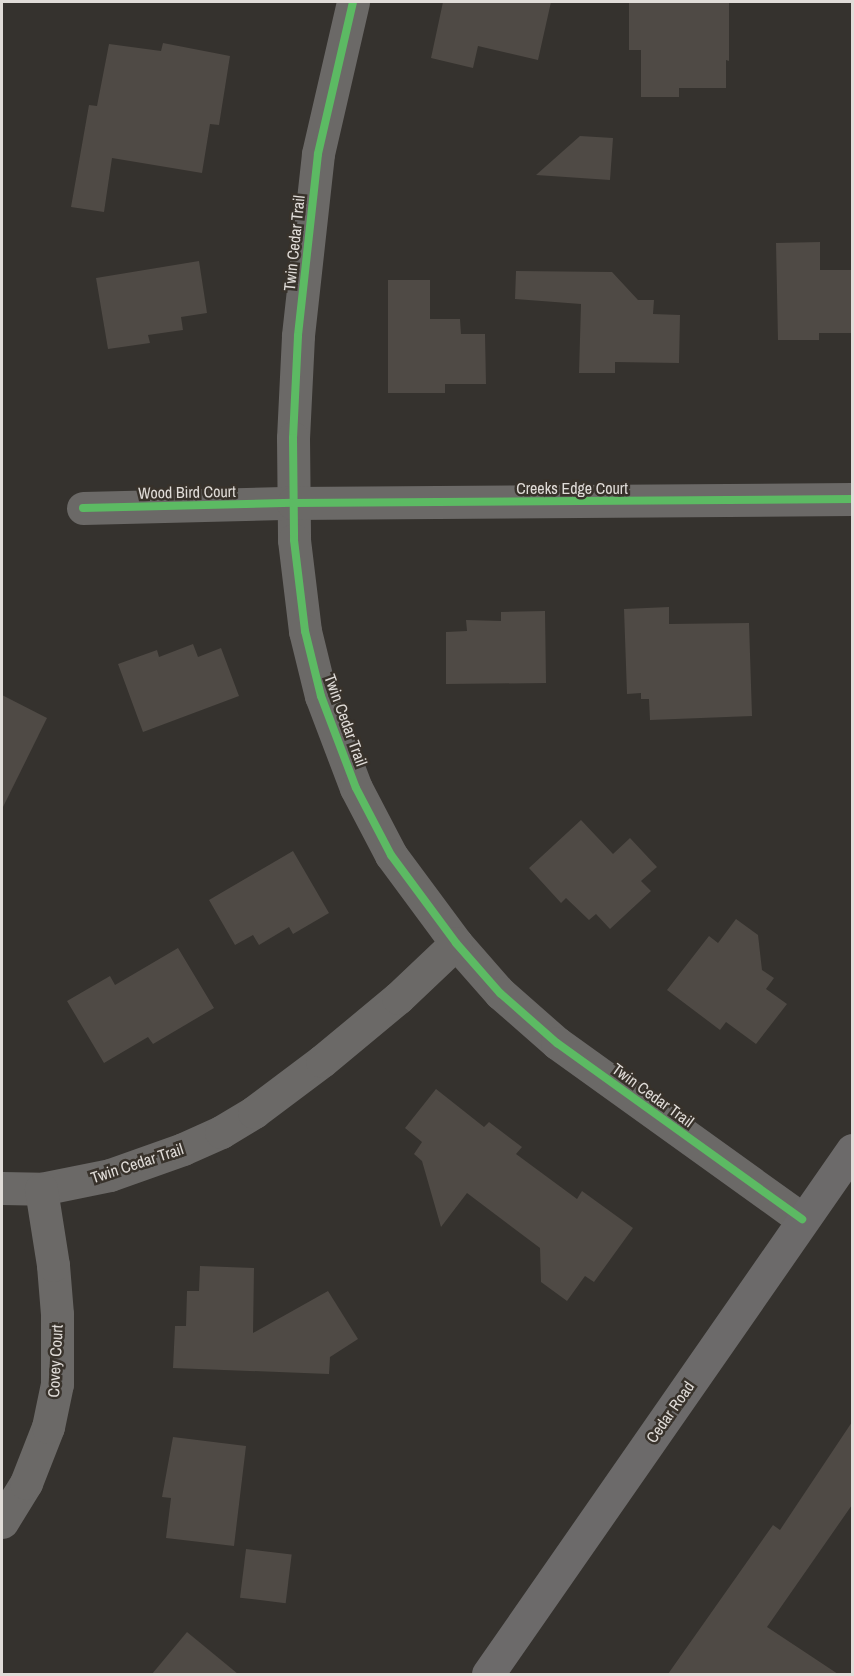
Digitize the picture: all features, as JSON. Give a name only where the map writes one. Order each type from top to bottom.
[{"type":"street","name":"Twin Cedar Trail","points":[[353,2],[318,154],[298,348],[294,540],[305,631],[321,696],[356,788],[391,855],[456,943],[500,993],[556,1043],[802,1219]]},
{"type":"street","name":"Creeks Edge Court","points":[[293,503],[852,499]]},
{"type":"street","name":"Wood Bird Court","points":[[83,508],[293,503]]},
{"type":"street","name":"Twin Cedar Trail","points":[[2,1188],[41,1189],[110,1175],[183,1149],[246,1117],[322,1061],[398,998],[456,943]]},
{"type":"street","name":"Cedar Road","points":[[488,1674],[852,1150]]},
{"type":"street","name":"Covey Court","points":[[2,1522],[26,1483],[48,1427],[57,1384],[57,1314],[53,1265],[41,1189]]},
{"type":"building","points":[[443,2],[551,2],[538,60],[478,46],[473,68],[431,58]]},
{"type":"building","points":[[629,2],[729,2],[729,61],[726,60],[726,88],[679,88],[679,97],[641,97],[641,50],[629,50]]},
{"type":"building","points":[[163,43],[230,56],[219,125],[210,124],[202,173],[112,158],[104,212],[71,207],[89,105],[97,106],[109,44],[161,51]]},
{"type":"building","points":[[580,136],[613,138],[610,180],[536,175]]},
{"type":"building","points":[[820,242],[820,270],[852,270],[852,333],[819,333],[819,340],[778,340],[776,243]]},
{"type":"building","points":[[199,261],[207,313],[181,317],[183,330],[148,335],[150,343],[108,349],[96,278]]},
{"type":"building","points":[[516,271],[612,272],[638,300],[654,300],[653,314],[680,315],[679,363],[615,362],[615,373],[579,373],[581,304],[515,299]]},
{"type":"building","points":[[388,280],[430,280],[430,319],[460,319],[461,334],[485,334],[486,384],[445,384],[445,393],[388,393]]},
{"type":"building","points":[[669,607],[669,624],[749,623],[752,716],[650,720],[649,699],[641,699],[641,693],[627,694],[624,609]]},
{"type":"building","points":[[545,611],[546,683],[446,684],[446,632],[467,631],[466,620],[501,621],[501,612]]},
{"type":"building","points":[[193,644],[198,657],[221,648],[239,696],[143,732],[118,664],[157,650],[159,657]]},
{"type":"building","points":[[2,695],[47,718],[2,809]]},
{"type":"building","points":[[581,820],[613,854],[630,838],[657,867],[641,881],[651,891],[610,929],[596,914],[589,920],[566,898],[561,903],[529,868]]},
{"type":"building","points":[[293,851],[329,913],[293,934],[289,927],[259,945],[253,935],[235,945],[209,900]]},
{"type":"building","points":[[736,919],[758,935],[762,970],[774,978],[766,989],[787,1004],[756,1044],[726,1022],[720,1030],[667,990],[709,936],[718,943]]},
{"type":"building","points":[[178,948],[214,1008],[153,1044],[148,1037],[104,1063],[67,1001],[110,976],[115,985]]},
{"type":"building","points":[[436,1089],[484,1127],[489,1122],[522,1147],[516,1154],[577,1199],[582,1191],[633,1228],[594,1282],[585,1276],[567,1301],[541,1282],[540,1248],[467,1193],[441,1227],[422,1161],[414,1154],[422,1142],[405,1128]]},
{"type":"building","points":[[200,1266],[254,1268],[253,1333],[328,1291],[358,1339],[330,1357],[329,1374],[173,1368],[175,1326],[186,1326],[187,1291],[199,1291]]},
{"type":"building","points":[[852,1422],[852,1505],[767,1627],[838,1674],[668,1674],[773,1525],[780,1530]]},
{"type":"building","points":[[173,1437],[246,1446],[234,1546],[166,1538],[171,1498],[162,1497]]},
{"type":"building","points":[[246,1549],[292,1555],[286,1603],[240,1598]]},
{"type":"building","points":[[187,1632],[238,1674],[152,1674]]},
{"type":"cycle path","points":[[353,2],[318,154],[298,336],[293,438],[294,540],[305,631],[321,696],[356,788],[391,855],[456,943],[500,993],[557,1043],[802,1219]]},
{"type":"cycle path","points":[[83,508],[293,503],[852,499]]}]
